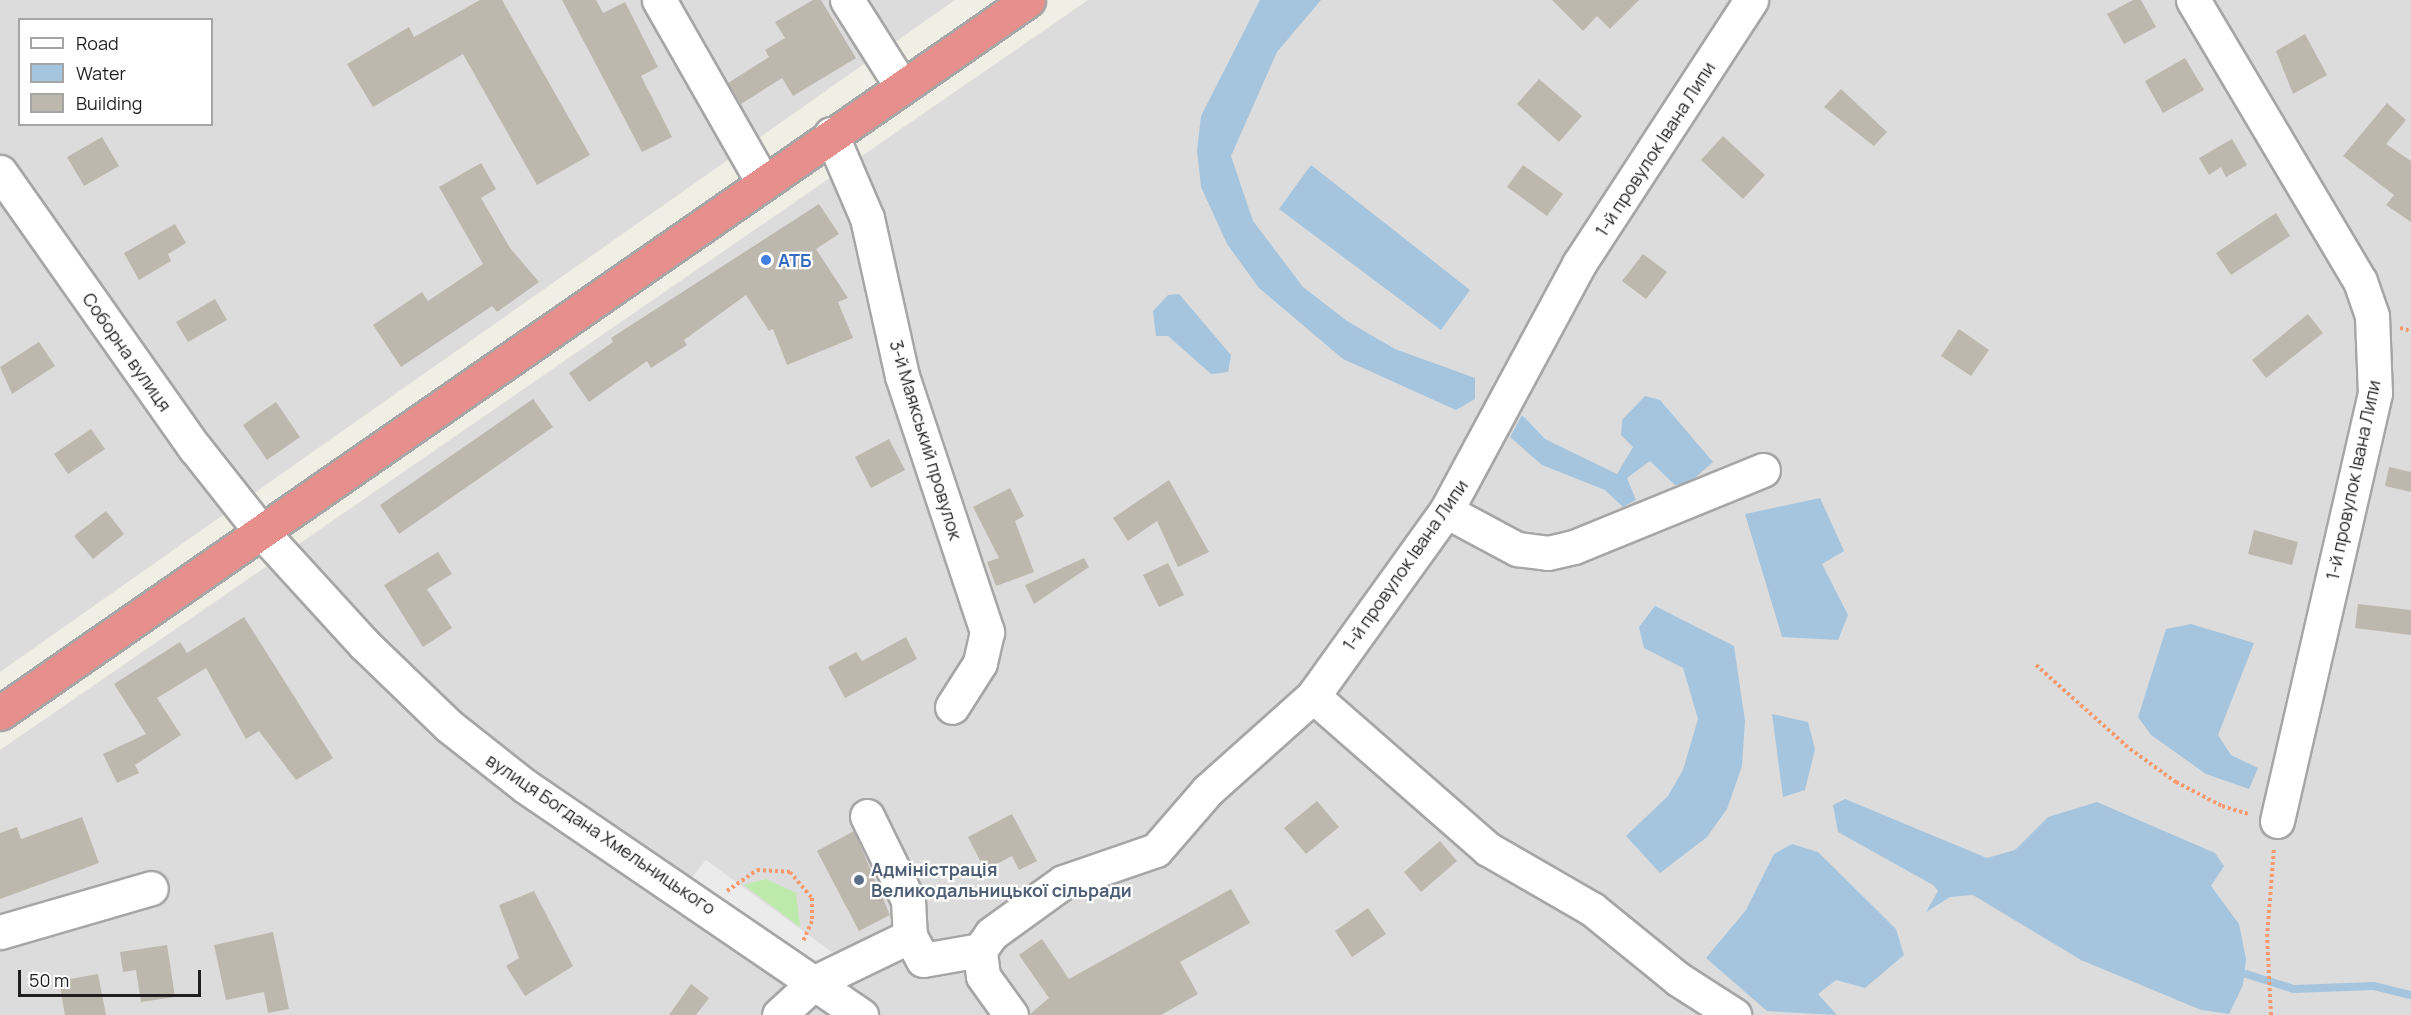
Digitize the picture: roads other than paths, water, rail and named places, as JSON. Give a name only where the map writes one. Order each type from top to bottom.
[{"type":"highway","points":[[0,713],[259,529],[1028,0]]},
{"type":"street","points":[[659,0],[763,182]]},
{"type":"street","points":[[847,0],[902,87]]},
{"type":"street","name":"1-й провулок Івана Липи","points":[[980,950],[1005,920],[1063,882],[1156,850],[1208,790],[1313,696],[1446,511],[1482,452],[1579,264],[1751,0]]},
{"type":"street","name":"1-й провулок Івана Липи","points":[[2193,0],[2360,281],[2372,316],[2375,393],[2277,821]]},
{"type":"street","name":"3-й Маякський провулок","points":[[831,134],[867,218],[902,376],[987,632],[980,663],[952,707]]},
{"type":"street","name":"Соборна вулиця","points":[[0,172],[259,529]]},
{"type":"street","points":[[1446,511],[1517,549],[1548,552],[1574,547],[1763,470]]},
{"type":"street","name":"вулиця Богдана Хмельницького","points":[[259,529],[364,644],[449,726],[525,786],[710,909],[861,1015]]},
{"type":"street","points":[[1313,696],[1488,849],[1592,909],[1678,979],[1734,1015]]},
{"type":"street","points":[[867,816],[908,900],[910,936],[922,960],[980,950],[983,976],[1011,1015]]},
{"type":"street","points":[[0,932],[151,888]]},
{"type":"street","points":[[779,1015],[815,982],[910,936]]},
{"type":"water","points":[[1260,0],[1321,0],[1277,52],[1231,156],[1253,221],[1303,287],[1347,321],[1395,349],[1475,378],[1475,399],[1456,410],[1343,359],[1259,288],[1227,244],[1201,187],[1197,150],[1201,116]]},
{"type":"water","points":[[1311,165],[1470,290],[1441,330],[1279,209]]},
{"type":"water","points":[[1179,294],[1231,355],[1228,372],[1211,374],[1168,336],[1156,336],[1153,311],[1168,295]]},
{"type":"water","points":[[1645,396],[1660,400],[1713,462],[1689,483],[1675,485],[1650,461],[1627,478],[1636,500],[1623,507],[1605,490],[1542,465],[1510,437],[1522,415],[1545,439],[1617,474],[1633,447],[1621,435],[1622,420]]},
{"type":"water","points":[[1820,498],[1844,551],[1822,564],[1848,615],[1838,640],[1782,637],[1745,514]]},
{"type":"water","points":[[1655,606],[1734,646],[1745,721],[1742,766],[1727,809],[1707,837],[1660,873],[1626,836],[1668,796],[1683,770],[1698,719],[1683,668],[1644,648],[1639,627]]},
{"type":"water","points":[[2191,624],[2254,643],[2218,735],[2231,755],[2258,768],[2249,789],[2206,774],[2151,735],[2138,717],[2166,629]]},
{"type":"water","points":[[1772,714],[1808,722],[1815,749],[1805,790],[1783,797]]},
{"type":"water","points":[[1845,799],[1987,858],[2015,850],[2048,817],[2097,802],[2215,853],[2224,866],[2211,886],[2239,924],[2246,959],[2243,985],[2229,1014],[2201,1010],[2081,960],[1973,895],[1950,897],[1926,912],[1938,891],[1933,885],[1838,832],[1833,805]]},
{"type":"water","points":[[1792,844],[1818,852],[1896,929],[1904,955],[1865,988],[1836,980],[1818,994],[1837,1015],[1767,1011],[1706,958],[1746,910],[1774,854]]},
{"type":"waterway","points":[[2246,974],[2294,989],[2374,986],[2411,995]]},
{"type":"place","name":"АТБ","points":[[766,260]]},
{"type":"place","name":"Адміністрація Великодальницької сільради","points":[[859,880]]}]
